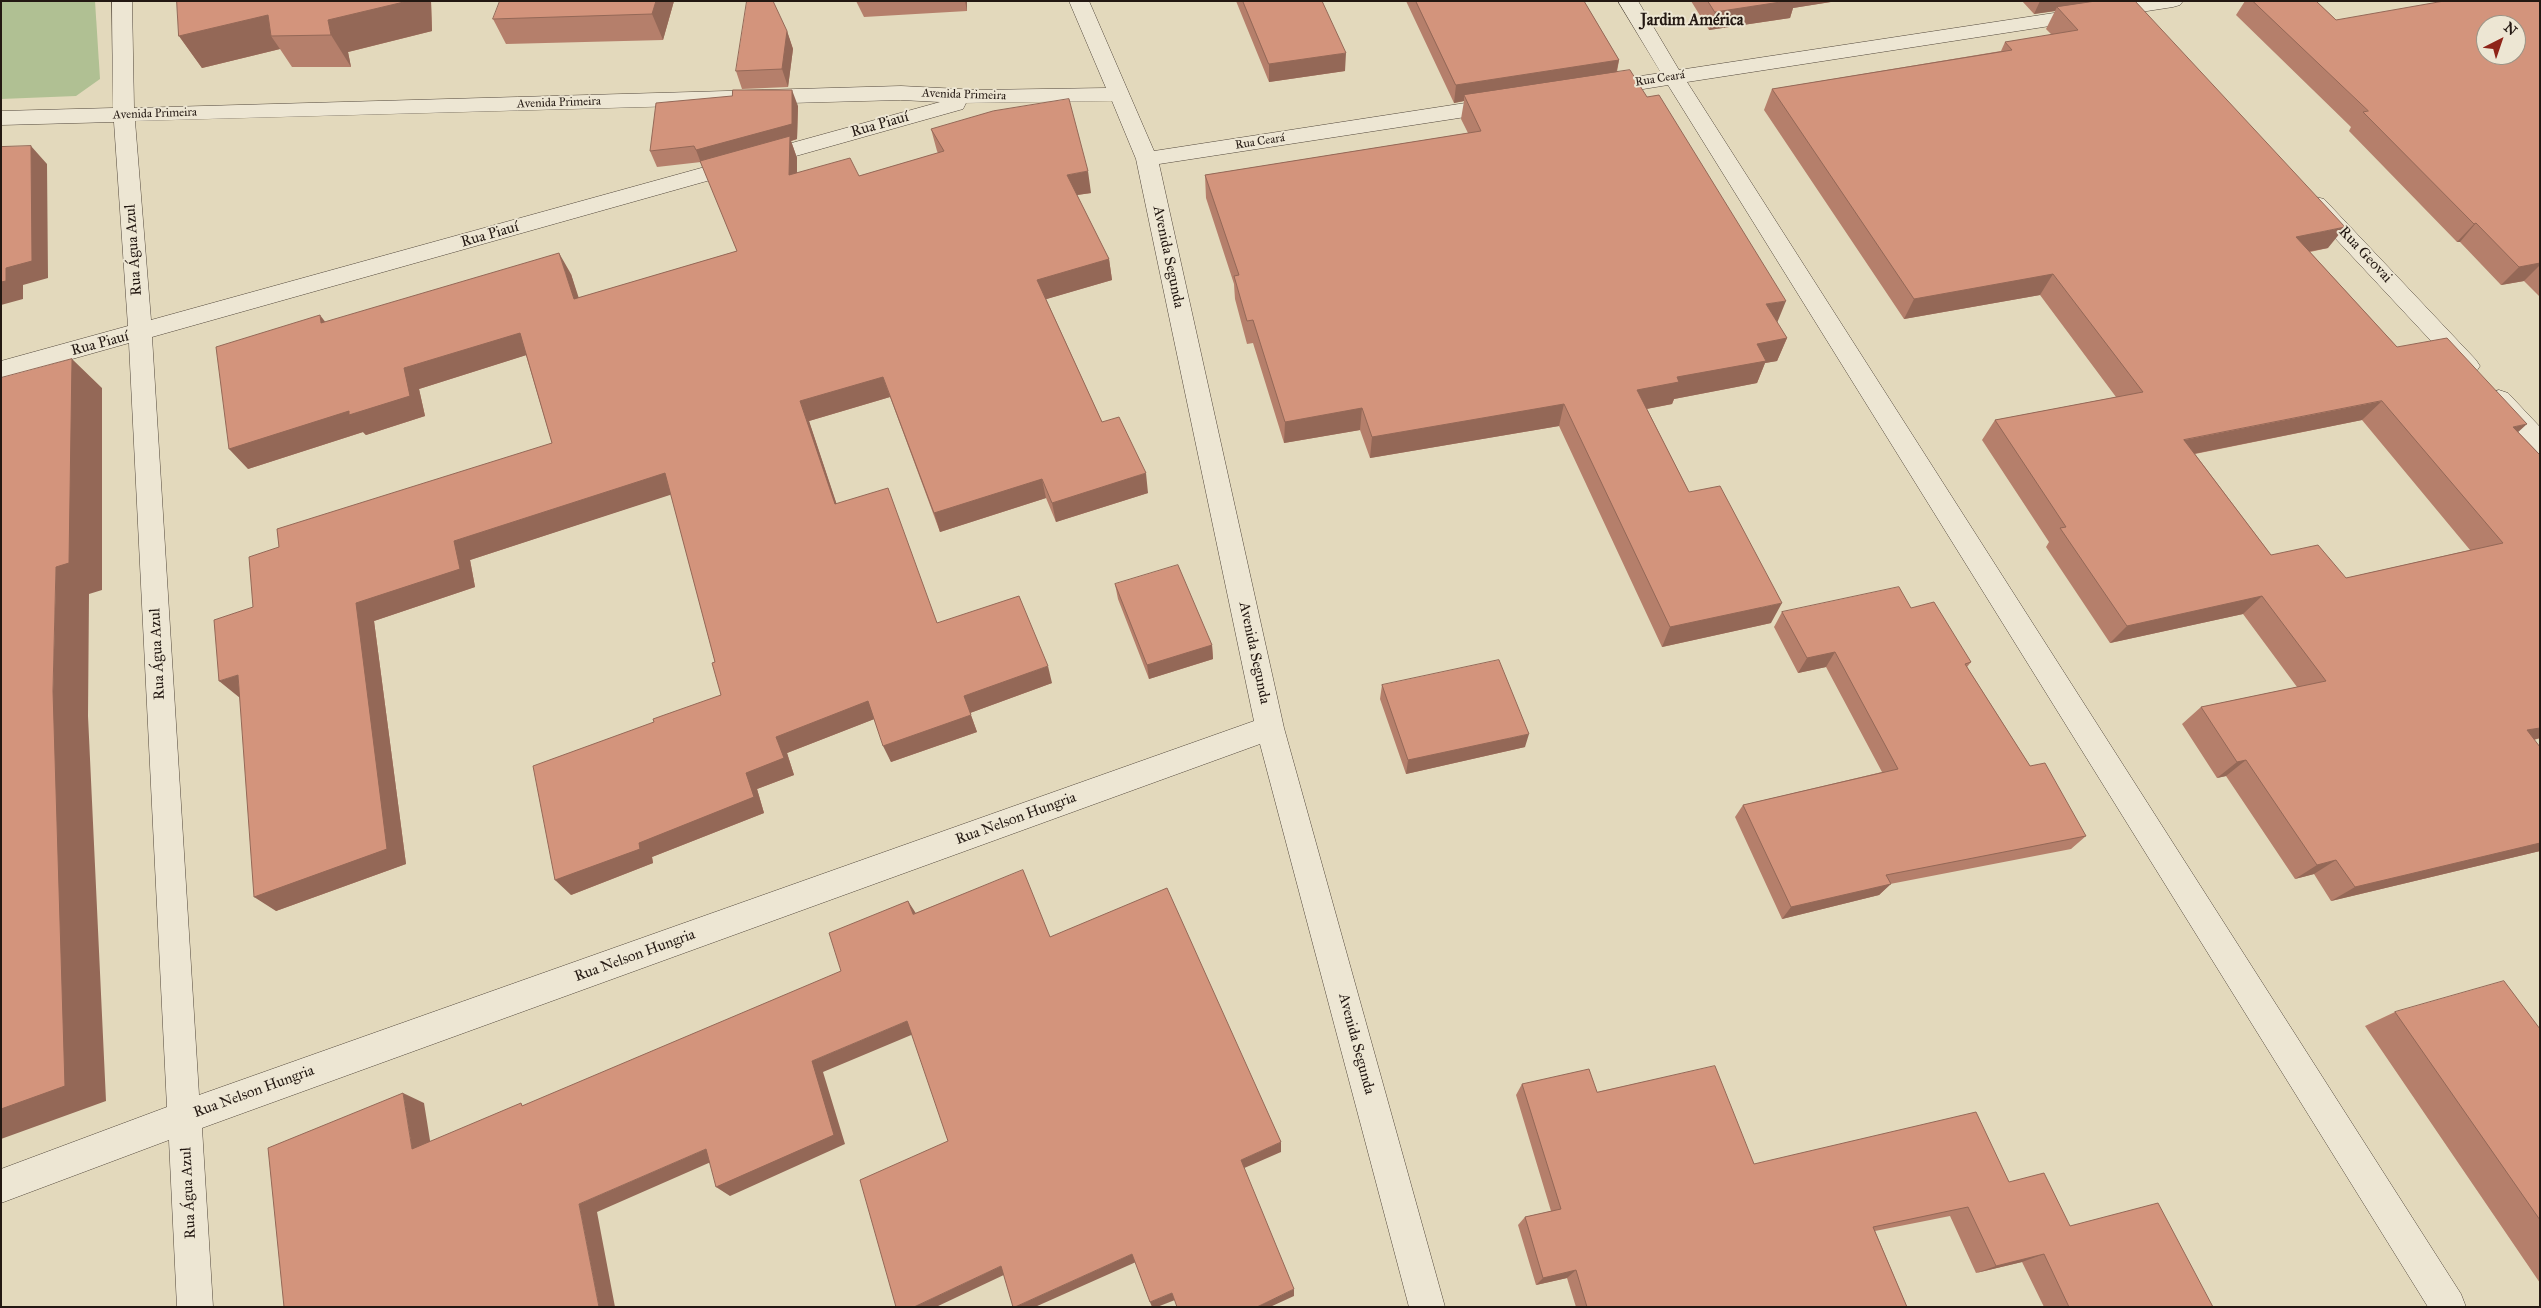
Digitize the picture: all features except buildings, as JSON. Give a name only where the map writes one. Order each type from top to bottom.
[{"type":"street","name":"Rua Água Azul","points":[[122,1],[124,115],[140,333],[195,1307]]},
{"type":"street","name":"Avenida Segunda","points":[[1079,1],[1146,159],[1270,728],[1427,1307]]},
{"type":"street","points":[[1628,1],[1673,77],[2448,1307]]},
{"type":"street","name":"Rua Ceará","points":[[1585,91],[2136,10],[2173,1]]},
{"type":"street","name":"Avenida Primeira","points":[[1,118],[901,93],[979,97],[1118,94]]},
{"type":"street","name":"Rua Piauí","points":[[1,370],[140,333],[979,97]]},
{"type":"street","name":"Rua Ceará","points":[[1146,159],[1517,102]]},
{"type":"street","name":"Rua Geovai","points":[[2303,189],[2540,444]]},
{"type":"street","name":"Rua Nelson Hungria","points":[[1,1186],[185,1117],[1270,728]]},
{"type":"green space","points":[[1,1],[95,1],[100,79],[76,96],[1,99]]},
{"type":"district","name":"Jardim América","points":[[1692,21]]}]
